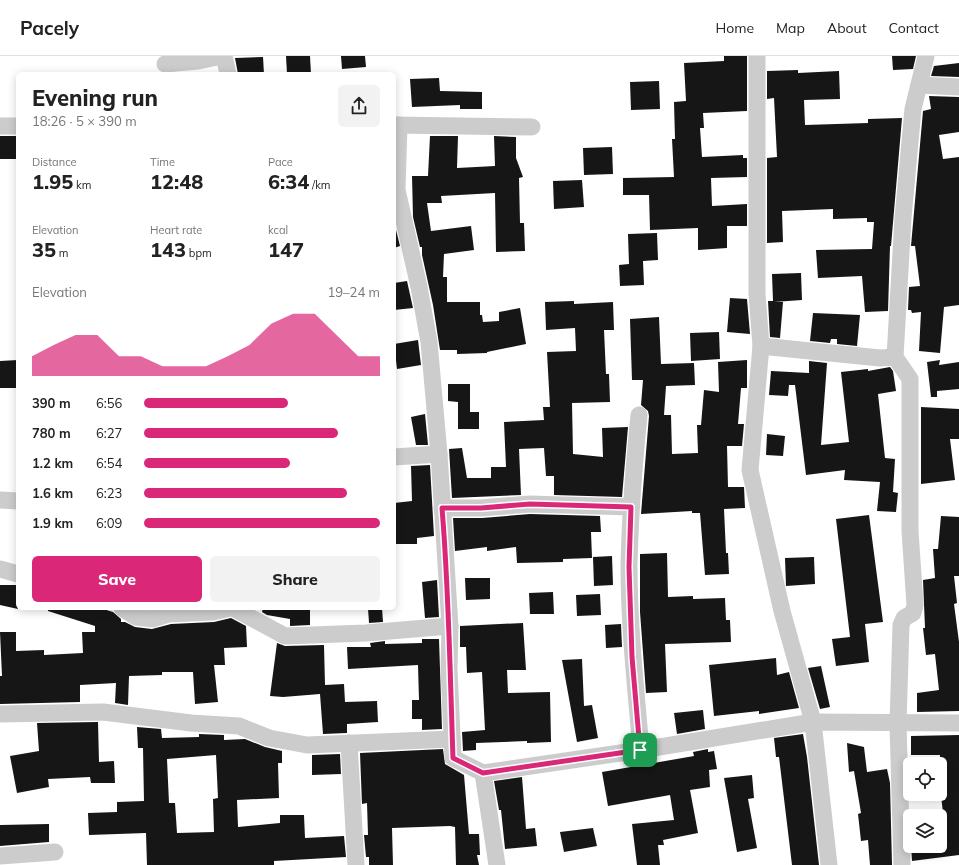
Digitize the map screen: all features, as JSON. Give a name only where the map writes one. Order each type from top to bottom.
[{"type":"street","points":[[165,65],[223,56],[227,72]]},
{"type":"street","points":[[757,56],[757,294],[761,346],[750,470],[782,611],[813,722],[829,865]]},
{"type":"street","points":[[902,865],[898,724],[901,625],[904,618],[913,613],[915,605],[910,524],[910,379],[895,357],[902,218],[913,109],[926,56]]},
{"type":"street","points":[[919,84],[959,87]]},
{"type":"street","points":[[532,127],[396,125],[397,190],[419,287],[429,342],[439,454],[450,626],[449,669],[453,758],[483,773],[640,750],[813,722],[898,724],[959,723]]},
{"type":"street","points":[[0,126],[16,126]]},
{"type":"street","points":[[761,346],[880,358],[895,357]]},
{"type":"street","points":[[639,414],[631,507],[629,567],[632,657],[640,750]]},
{"type":"street","points":[[396,457],[439,454]]},
{"type":"street","points":[[0,500],[16,501]]},
{"type":"street","points":[[442,508],[481,508],[530,504],[631,507]]},
{"type":"street","points":[[0,569],[16,573]]},
{"type":"street","points":[[125,610],[136,617],[153,619],[169,614],[213,612],[222,610]]},
{"type":"street","points":[[236,610],[285,636],[366,633],[450,626]]},
{"type":"street","points":[[0,714],[103,712],[191,723],[239,726],[269,738],[307,745],[452,739]]},
{"type":"street","points":[[349,744],[356,865]]},
{"type":"street","points":[[483,773],[497,865]]},
{"type":"street","points":[[0,856],[55,852]]},
{"type":"building","points":[[286,56],[310,56],[311,72],[287,72]]},
{"type":"building","points":[[341,56],[365,56],[366,67],[342,69]]},
{"type":"building","points":[[724,56],[747,56],[747,111],[703,113],[704,128],[700,128],[702,157],[743,155],[743,158],[747,158],[747,177],[711,178],[712,206],[747,204],[747,226],[727,226],[727,248],[698,250],[698,228],[650,230],[649,195],[623,195],[623,178],[674,177],[672,139],[675,139],[674,102],[686,101],[684,63],[724,61]]},
{"type":"building","points":[[892,56],[916,56],[913,69],[893,70]]},
{"type":"building","points":[[263,57],[264,72],[238,72],[235,58]]},
{"type":"building","points":[[959,63],[959,77],[931,76],[934,66]]},
{"type":"building","points":[[798,70],[798,73],[839,71],[840,99],[804,100],[805,125],[868,123],[868,119],[902,118],[890,246],[888,311],[865,312],[862,276],[818,278],[816,250],[872,249],[874,222],[867,222],[867,218],[833,219],[833,209],[782,211],[783,242],[767,243],[767,158],[777,157],[774,98],[767,99],[767,71]]},
{"type":"building","points":[[439,78],[440,91],[482,92],[482,109],[460,109],[460,105],[412,107],[410,79]]},
{"type":"building","points":[[659,81],[660,109],[631,110],[630,82]]},
{"type":"building","points":[[929,96],[959,97],[959,132],[939,135],[943,159],[959,157],[959,305],[944,307],[940,353],[919,351],[921,312],[912,313],[911,310],[908,310],[909,287],[920,286],[915,246],[911,246],[923,111],[931,109]]},
{"type":"building","points":[[0,136],[16,136],[16,159],[0,159]]},
{"type":"building","points":[[430,136],[458,136],[457,168],[495,166],[494,136],[516,137],[516,158],[523,177],[519,178],[520,223],[524,223],[525,251],[496,252],[495,193],[441,196],[442,203],[427,203],[431,231],[471,226],[474,250],[444,254],[443,277],[447,277],[447,302],[480,302],[480,315],[482,315],[483,322],[499,321],[499,312],[520,308],[526,344],[487,353],[457,354],[457,350],[440,350],[433,305],[422,255],[422,247],[420,247],[413,217],[412,176],[428,176]]},
{"type":"building","points":[[612,147],[613,174],[584,175],[583,148]]},
{"type":"building","points":[[582,180],[584,207],[554,209],[553,181]]},
{"type":"building","points":[[396,230],[400,246],[396,247]]},
{"type":"building","points":[[657,233],[658,260],[643,261],[644,285],[620,286],[619,265],[629,264],[628,234]]},
{"type":"building","points":[[801,273],[802,300],[774,302],[783,302],[780,338],[770,337],[768,301],[773,301],[772,274]]},
{"type":"building","points":[[407,281],[413,308],[396,310],[396,283]]},
{"type":"building","points":[[730,298],[747,299],[750,334],[727,332]]},
{"type":"building","points":[[574,301],[574,304],[613,302],[614,330],[604,330],[606,374],[609,374],[610,402],[572,403],[573,454],[603,457],[602,428],[628,427],[622,497],[554,495],[554,476],[546,476],[544,448],[519,449],[521,495],[452,498],[449,449],[462,448],[467,478],[491,478],[491,467],[506,467],[504,422],[544,420],[543,407],[550,407],[547,352],[576,351],[575,328],[546,330],[545,302]]},
{"type":"building","points":[[813,313],[860,315],[857,346],[837,344],[837,339],[831,339],[830,343],[810,341]]},
{"type":"building","points":[[659,317],[661,364],[694,363],[695,385],[666,386],[664,415],[671,415],[672,454],[698,453],[697,425],[701,425],[704,390],[719,392],[718,362],[747,360],[747,388],[741,388],[738,424],[744,424],[742,446],[727,446],[728,487],[744,487],[745,508],[724,509],[726,553],[728,553],[729,574],[705,575],[700,513],[692,513],[692,511],[641,514],[649,416],[648,411],[641,405],[643,380],[632,380],[630,319]]},
{"type":"building","points":[[719,332],[720,359],[691,361],[690,333]]},
{"type":"building","points":[[418,340],[421,365],[397,369],[396,344]]},
{"type":"building","points":[[16,360],[16,388],[0,388],[0,361]]},
{"type":"building","points":[[940,360],[939,365],[959,362],[959,389],[937,391],[937,397],[931,397],[927,362]]},
{"type":"building","points":[[809,361],[827,363],[821,445],[849,442],[841,372],[868,369],[868,371],[890,367],[893,371],[896,391],[878,394],[885,458],[895,459],[893,492],[898,493],[896,512],[877,511],[880,482],[844,480],[845,470],[806,475],[795,385],[789,385],[788,396],[769,395],[771,371],[809,373]]},
{"type":"building","points":[[448,384],[470,384],[470,412],[479,412],[479,429],[458,429],[458,402],[448,401]]},
{"type":"building","points":[[921,407],[959,409],[959,439],[950,439],[955,480],[921,484]]},
{"type":"building","points":[[425,414],[428,445],[416,445],[411,417]]},
{"type":"building","points":[[767,434],[785,436],[783,456],[766,455]]},
{"type":"building","points":[[430,465],[434,536],[417,538],[417,544],[396,544],[396,503],[412,501],[411,466]]},
{"type":"building","points":[[530,514],[600,516],[601,532],[591,532],[592,558],[563,559],[563,562],[517,563],[516,547],[487,551],[487,547],[455,551],[453,518],[482,518]]},
{"type":"building","points":[[869,515],[883,622],[865,624],[869,662],[836,666],[832,639],[850,637],[836,519]]},
{"type":"building","points":[[941,516],[959,517],[959,576],[954,576],[957,603],[954,604],[959,642],[959,711],[917,712],[917,693],[939,690],[935,654],[926,655],[923,628],[925,628],[923,580],[935,578],[933,549],[938,549]]},
{"type":"building","points":[[667,553],[668,597],[693,596],[693,599],[725,598],[726,620],[730,620],[731,642],[665,644],[667,692],[646,693],[640,612],[640,554]]},
{"type":"building","points":[[612,556],[613,585],[594,586],[593,557]]},
{"type":"building","points":[[814,557],[815,584],[786,586],[785,558]]},
{"type":"building","points":[[465,578],[490,578],[490,599],[466,600]]},
{"type":"building","points":[[437,580],[439,617],[425,618],[422,582]]},
{"type":"building","points":[[0,585],[16,585],[16,609],[0,605]]},
{"type":"building","points":[[553,592],[554,614],[530,614],[529,593]]},
{"type":"building","points":[[600,594],[601,615],[577,616],[576,595]]},
{"type":"building","points":[[106,610],[113,612],[121,619],[121,622],[125,622],[135,627],[152,629],[171,624],[214,622],[231,618],[246,626],[247,647],[224,648],[225,665],[214,665],[218,702],[195,704],[193,672],[162,672],[162,675],[129,676],[128,705],[115,703],[116,683],[80,685],[80,702],[0,704],[0,676],[2,676],[0,632],[16,632],[16,651],[44,650],[44,655],[83,653],[82,632],[95,632],[95,626],[48,611]]},
{"type":"building","points":[[262,610],[310,610],[310,625],[290,626],[290,619],[267,615],[262,612]]},
{"type":"building","points":[[368,610],[382,610],[383,622],[369,623]]},
{"type":"building","points":[[523,623],[526,670],[507,670],[508,693],[550,692],[551,742],[527,743],[527,741],[476,743],[476,750],[463,751],[462,732],[485,730],[482,672],[467,673],[466,647],[460,647],[460,626]]},
{"type":"building","points":[[621,624],[622,647],[606,648],[605,625]]},
{"type":"building","points":[[422,639],[439,639],[442,729],[422,730],[422,719],[412,719],[412,700],[419,700],[418,665],[348,669],[347,647],[371,647],[370,643],[385,641],[385,644],[422,643]]},
{"type":"building","points":[[277,643],[285,646],[324,645],[325,685],[344,684],[345,702],[377,701],[378,722],[347,724],[347,733],[323,734],[320,694],[283,697],[270,696]]},
{"type":"building","points":[[776,658],[777,675],[789,672],[799,708],[759,714],[759,711],[714,716],[709,665]]},
{"type":"building","points":[[582,659],[584,706],[592,705],[598,738],[577,742],[562,660]]},
{"type":"building","points":[[821,666],[830,707],[820,709],[808,668]]},
{"type":"building","points":[[703,710],[705,729],[677,734],[674,713]]},
{"type":"building","points":[[98,722],[99,762],[114,761],[115,783],[91,783],[90,777],[48,779],[49,787],[17,793],[10,756],[39,751],[37,723]]},
{"type":"building","points":[[137,727],[161,729],[162,738],[199,737],[199,734],[224,735],[224,740],[245,739],[265,747],[282,751],[282,763],[278,763],[279,798],[237,800],[238,827],[280,823],[280,815],[304,815],[305,838],[344,836],[346,857],[274,861],[274,865],[147,865],[146,833],[89,835],[88,813],[117,812],[117,802],[144,801],[143,748],[138,748]],"holes":[[[216,755],[218,798],[213,799],[214,832],[177,833],[175,803],[169,803],[167,759]]]},
{"type":"building","points":[[803,734],[819,865],[792,865],[779,757],[776,757],[774,738]]},
{"type":"building","points":[[959,735],[959,855],[912,861],[911,853],[947,853],[947,809],[943,809],[942,801],[947,801],[947,757],[940,757],[940,755],[911,755],[911,736]]},
{"type":"building","points":[[847,743],[864,747],[867,772],[887,769],[890,783],[892,865],[870,865],[868,840],[861,841],[858,814],[861,813],[854,771],[849,772]]},
{"type":"building","points":[[443,749],[445,764],[464,775],[469,834],[479,834],[480,855],[477,855],[479,865],[456,865],[455,827],[450,826],[392,828],[393,865],[369,865],[369,857],[366,857],[364,835],[368,835],[367,803],[362,804],[360,753]]},
{"type":"building","points":[[708,749],[708,752],[714,751],[717,769],[709,770],[710,787],[690,790],[698,833],[663,840],[664,845],[658,845],[660,865],[637,865],[632,824],[674,820],[670,795],[608,806],[602,772],[694,756],[693,752]]},
{"type":"building","points":[[340,754],[341,774],[312,775],[312,755]]},
{"type":"building","points":[[752,775],[754,798],[748,799],[757,848],[737,852],[724,778]]},
{"type":"building","points":[[522,777],[526,829],[535,828],[537,846],[505,849],[501,810],[499,810],[494,781]]},
{"type":"building","points":[[49,824],[49,842],[0,846],[0,825]]},
{"type":"building","points":[[593,828],[597,846],[564,852],[560,832]]},
{"type":"route","points":[[530,504],[631,507],[629,567],[632,657],[640,750],[483,773],[453,758],[449,669],[450,626],[442,508],[481,508],[530,504]]}]
